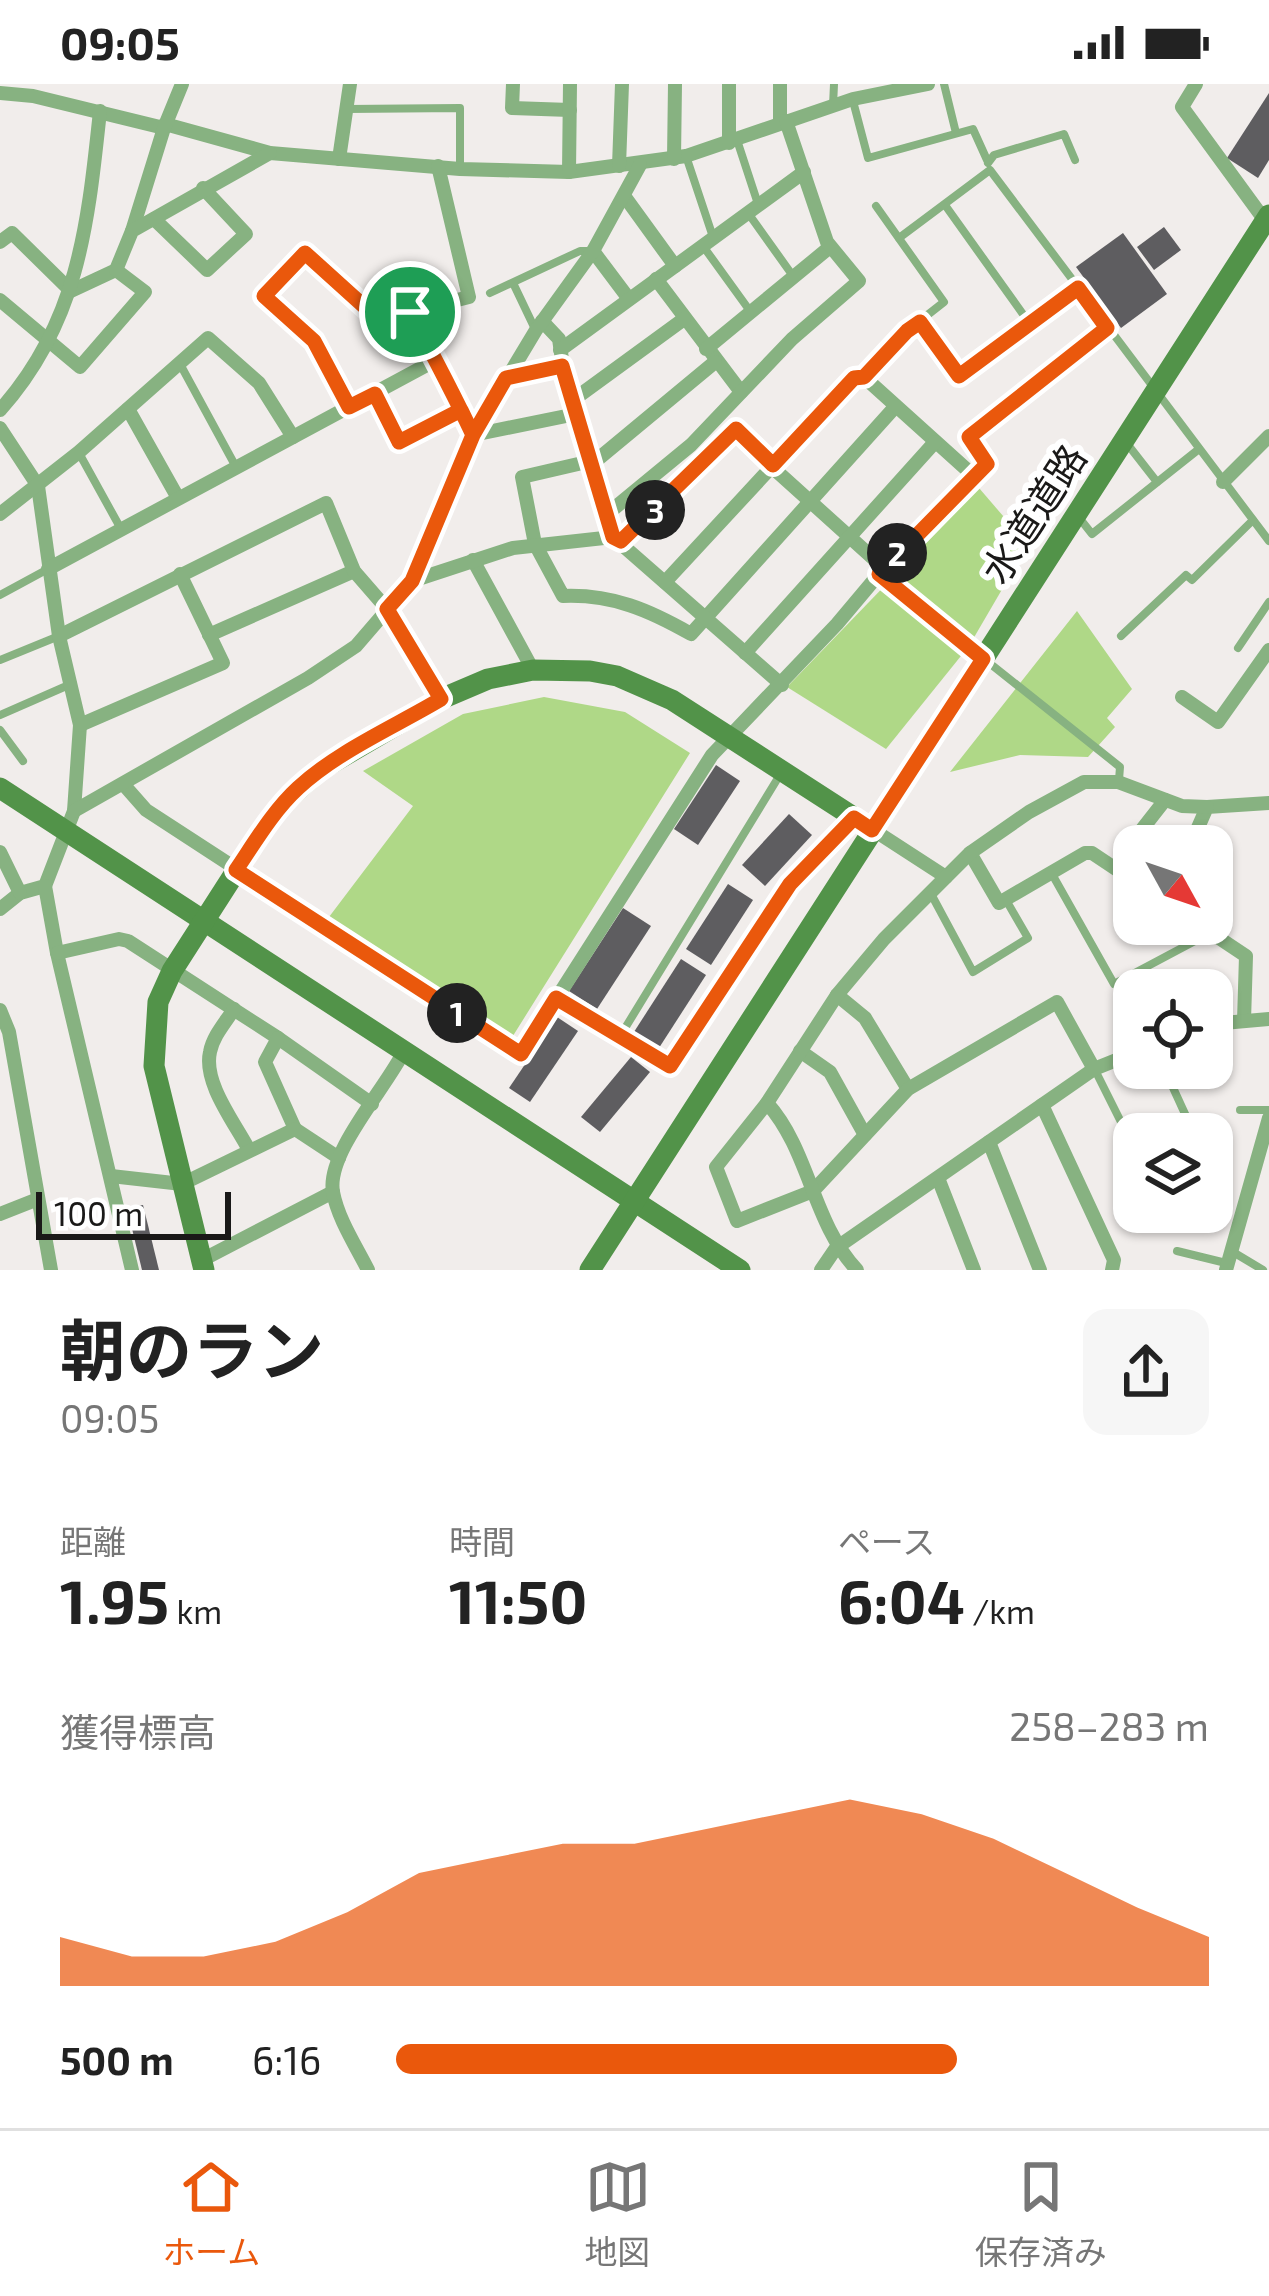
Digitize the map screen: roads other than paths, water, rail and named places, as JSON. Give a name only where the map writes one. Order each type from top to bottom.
[{"type":"street","points":[[71,291],[116,271],[182,84]]},
{"type":"street","points":[[339,159],[350,84]]},
{"type":"street","points":[[512,84],[512,108],[570,110]]},
{"type":"street","points":[[569,172],[570,84]]},
{"type":"street","points":[[620,166],[622,84]]},
{"type":"street","points":[[675,84],[680,158]]},
{"type":"street","points":[[729,84],[733,142]]},
{"type":"street","points":[[606,515],[691,445],[792,339],[859,281],[830,247],[783,122],[780,84]]},
{"type":"street","points":[[0,93],[34,90],[270,153],[460,170],[569,172],[680,158],[888,87],[928,84]]},
{"type":"street","points":[[1196,84],[1182,107],[1268,221]]},
{"type":"street","points":[[0,410],[47,343],[71,291],[88,223],[100,111]]},
{"type":"street","points":[[132,231],[270,153]]},
{"type":"street","points":[[71,822],[124,784],[346,656],[412,581],[473,435],[539,326],[593,251],[640,165]]},
{"type":"street","points":[[349,407],[314,341],[264,296],[305,253],[388,328],[410,312],[469,297],[438,166]]},
{"type":"street","points":[[506,378],[561,358],[628,299],[804,172]]},
{"type":"street","points":[[154,219],[207,270],[246,234],[203,188]]},
{"type":"street","points":[[625,196],[675,266]]},
{"type":"street","name":"水道道路","points":[[590,1270],[863,824],[983,659],[1268,221]]},
{"type":"street","points":[[0,242],[12,233],[71,291]]},
{"type":"street","points":[[830,247],[751,312],[711,355],[591,462],[522,477],[535,544],[562,596],[594,595],[650,610],[691,634],[895,407]]},
{"type":"street","points":[[593,251],[628,299]]},
{"type":"street","points":[[0,300],[80,367],[145,292],[116,271]]},
{"type":"street","points":[[656,279],[741,392]]},
{"type":"street","points":[[410,312],[473,435]]},
{"type":"street","points":[[473,435],[575,407],[685,320]]},
{"type":"street","points":[[539,326],[559,339],[606,515],[617,539],[782,685]]},
{"type":"street","points":[[124,784],[139,805],[521,1054],[728,736],[782,685],[881,571],[987,464],[969,437],[1107,328]]},
{"type":"street","points":[[0,514],[79,452],[208,338],[260,382],[293,437]]},
{"type":"street","points":[[48,569],[436,360]]},
{"type":"street","points":[[664,582],[854,378],[864,377],[974,477]]},
{"type":"street","points":[[128,409],[178,498]]},
{"type":"street","points":[[0,428],[38,486],[59,636],[80,725],[71,822],[45,886],[132,1270]]},
{"type":"street","points":[[412,581],[535,544],[617,539],[736,429],[881,571]]},
{"type":"street","points":[[1223,482],[1269,436]]},
{"type":"street","points":[[745,653],[935,442]]},
{"type":"street","points":[[59,636],[326,502],[354,571],[387,609],[441,699]]},
{"type":"street","points":[[473,560],[532,670]]},
{"type":"street","points":[[209,635],[354,571]]},
{"type":"street","points":[[80,725],[223,663],[180,574]]},
{"type":"street","points":[[1182,698],[1219,722],[1269,650]]},
{"type":"street","points":[[334,1192],[203,1265],[154,1066],[158,1002],[203,921],[280,806],[320,770],[441,699],[488,679],[532,670],[590,670],[617,676],[672,700],[946,877]]},
{"type":"street","points":[[1094,1069],[1057,1002],[908,1090],[812,1191],[737,1221],[716,1167],[767,1103],[837,995],[884,939],[970,854],[1084,782],[1118,782],[1182,806],[1269,802]]},
{"type":"street","points":[[0,788],[71,822],[203,921],[740,1270]]},
{"type":"street","points":[[1145,825],[1165,800]]},
{"type":"street","points":[[1199,825],[1207,807]]},
{"type":"street","points":[[0,852],[20,893]]},
{"type":"street","points":[[970,854],[999,903],[1093,853],[1113,867]]},
{"type":"street","points":[[0,909],[20,893],[45,886]]},
{"type":"street","points":[[57,953],[119,939],[278,1038],[372,1104]]},
{"type":"street","points":[[1230,945],[1246,956],[1244,1022]]},
{"type":"street","points":[[837,995],[865,1018],[908,1090]]},
{"type":"street","points":[[0,1010],[10,1032],[51,1270]]},
{"type":"street","points":[[234,1010],[214,1040],[208,1065],[249,1150]]},
{"type":"street","points":[[1233,1023],[1269,1019]]},
{"type":"street","points":[[278,1038],[265,1062],[295,1129],[339,1158]]},
{"type":"street","points":[[362,1268],[334,1192],[339,1158],[404,1051]]},
{"type":"street","points":[[800,1051],[830,1072],[866,1135]]},
{"type":"street","points":[[821,1270],[836,1248],[1094,1069],[1113,1061]]},
{"type":"street","points":[[767,1103],[785,1124],[836,1248],[856,1270]]},
{"type":"street","points":[[1042,1106],[1114,1260],[1112,1270]]},
{"type":"street","points":[[1229,1262],[1265,1149],[1269,1114]]},
{"type":"street","points":[[111,1176],[182,1184],[295,1129]]},
{"type":"street","points":[[988,1142],[1040,1270]]},
{"type":"street","points":[[938,1178],[974,1270]]},
{"type":"street","points":[[0,1214],[38,1199]]},
{"type":"lane","points":[[833,106],[834,84]]},
{"type":"lane","points":[[944,84],[956,133]]},
{"type":"lane","points":[[853,99],[868,158],[973,129],[988,165],[1269,541]]},
{"type":"lane","points":[[346,110],[460,108],[460,170]]},
{"type":"lane","points":[[899,238],[945,205],[988,165],[1064,134],[1075,160]]},
{"type":"lane","points":[[733,142],[753,209],[794,277]]},
{"type":"lane","points":[[680,158],[708,242],[751,312]]},
{"type":"lane","points":[[945,205],[1030,324]]},
{"type":"lane","points":[[864,377],[907,331],[944,302],[876,206]]},
{"type":"lane","points":[[490,293],[580,251],[593,251]]},
{"type":"lane","points":[[514,285],[539,326]]},
{"type":"lane","points":[[920,322],[959,376],[1078,288]]},
{"type":"lane","points":[[180,362],[236,467]]},
{"type":"lane","points":[[375,394],[399,442],[461,410]]},
{"type":"lane","points":[[1125,441],[1157,482]]},
{"type":"lane","points":[[1076,515],[1092,534],[1199,449]]},
{"type":"lane","points":[[79,452],[121,530]]},
{"type":"lane","points":[[1121,636],[1186,574],[1192,580],[1252,520]]},
{"type":"lane","points":[[0,596],[48,569]]},
{"type":"lane","points":[[881,571],[1120,767],[1118,782]]},
{"type":"lane","points":[[1238,648],[1269,602]]},
{"type":"lane","points":[[0,660],[59,636]]},
{"type":"lane","points":[[0,716],[72,683]]},
{"type":"lane","points":[[0,730],[23,761]]},
{"type":"lane","points":[[619,1038],[782,771]]},
{"type":"lane","points":[[556,998],[670,1066],[790,884],[863,824]]},
{"type":"lane","points":[[1052,873],[1114,984],[1177,945]]},
{"type":"lane","points":[[930,892],[973,972],[1028,938],[1005,899]]},
{"type":"lane","points":[[1094,1069],[1116,1113]]},
{"type":"lane","points":[[1240,1110],[1269,1114]]},
{"type":"lane","points":[[1177,1251],[1263,1270]]}]
